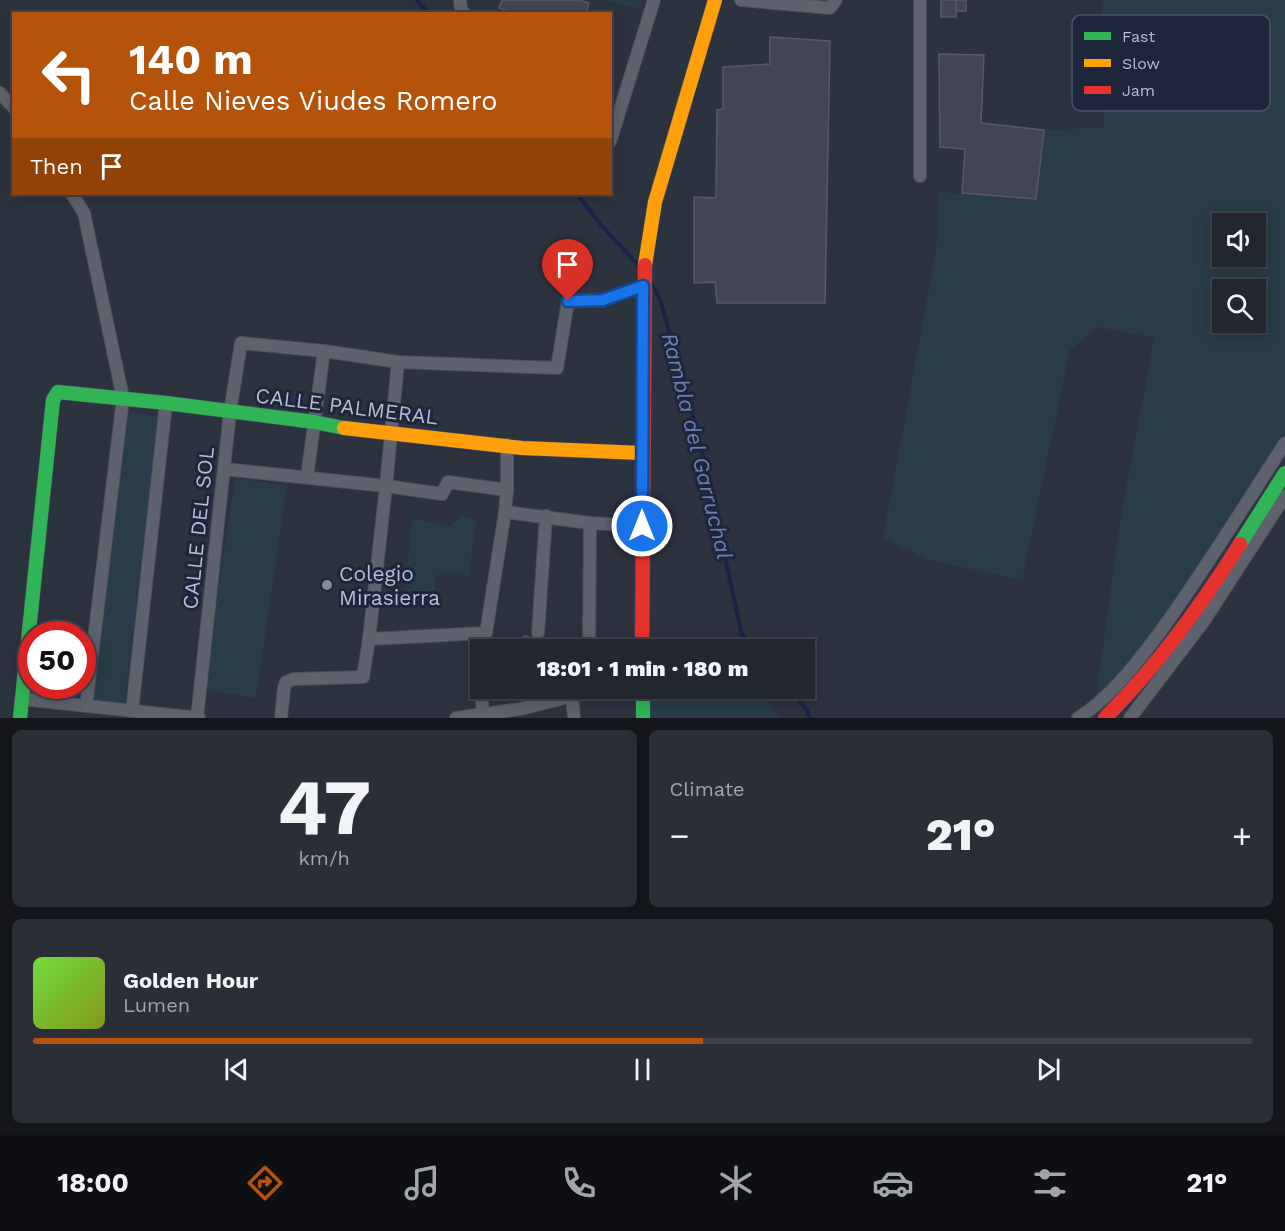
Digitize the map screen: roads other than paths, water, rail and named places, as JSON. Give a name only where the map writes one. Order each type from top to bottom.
[{"type":"main road","points":[[642,639],[643,286],[646,244],[655,202],[715,0]]},
{"type":"main road","name":"CALLE PALMERAL","points":[[30,621],[53,400],[58,392],[166,403],[391,434],[571,452],[642,453]]},
{"type":"main road","points":[[1105,718],[1147,676],[1175,640],[1285,473]]},
{"type":"main road","points":[[20,718],[22,699]]},
{"type":"main road","points":[[643,699],[643,718]]},
{"type":"street","points":[[612,136],[654,0]]},
{"type":"street","points":[[741,0],[830,8],[836,0]]},
{"type":"street","points":[[920,0],[920,176]]},
{"type":"street","points":[[0,93],[12,106]]},
{"type":"street","points":[[73,195],[84,213],[123,398],[86,706]]},
{"type":"street","points":[[308,477],[324,351],[398,362],[557,368],[568,301],[603,300],[643,286]]},
{"type":"street","name":"CALLE DEL SOL","points":[[198,718],[230,412],[241,343],[324,351]]},
{"type":"street","points":[[282,718],[286,682],[294,679],[363,677],[398,362]]},
{"type":"street","points":[[132,711],[166,403]]},
{"type":"street","points":[[1078,718],[1093,709],[1141,658],[1188,593],[1285,443]]},
{"type":"street","points":[[482,639],[506,512],[507,445]]},
{"type":"street","points":[[224,469],[442,494],[448,482],[507,490]]},
{"type":"street","points":[[1130,718],[1204,621],[1285,496]]},
{"type":"street","points":[[506,512],[590,523],[642,526]]},
{"type":"street","points":[[538,633],[546,516]]},
{"type":"street","points":[[589,639],[590,523]]},
{"type":"street","points":[[369,639],[482,634]]},
{"type":"street","points":[[22,699],[198,718]]},
{"type":"street","points":[[482,699],[483,715]]},
{"type":"street","points":[[456,718],[524,711],[562,699]]},
{"type":"street","points":[[572,699],[574,718]]},
{"type":"waterway","name":"Rambla del Garruchal","points":[[417,0],[427,12]]},
{"type":"waterway","name":"Rambla del Garruchal","points":[[578,195],[601,225],[640,267]]},
{"type":"waterway","name":"Rambla del Garruchal","points":[[651,284],[660,299],[696,426],[742,635],[745,639]]},
{"type":"waterway","name":"Rambla del Garruchal","points":[[798,699],[807,710],[809,718]]},
{"type":"place","name":"Colegio Mirasierra","points":[[327,585]]}]
